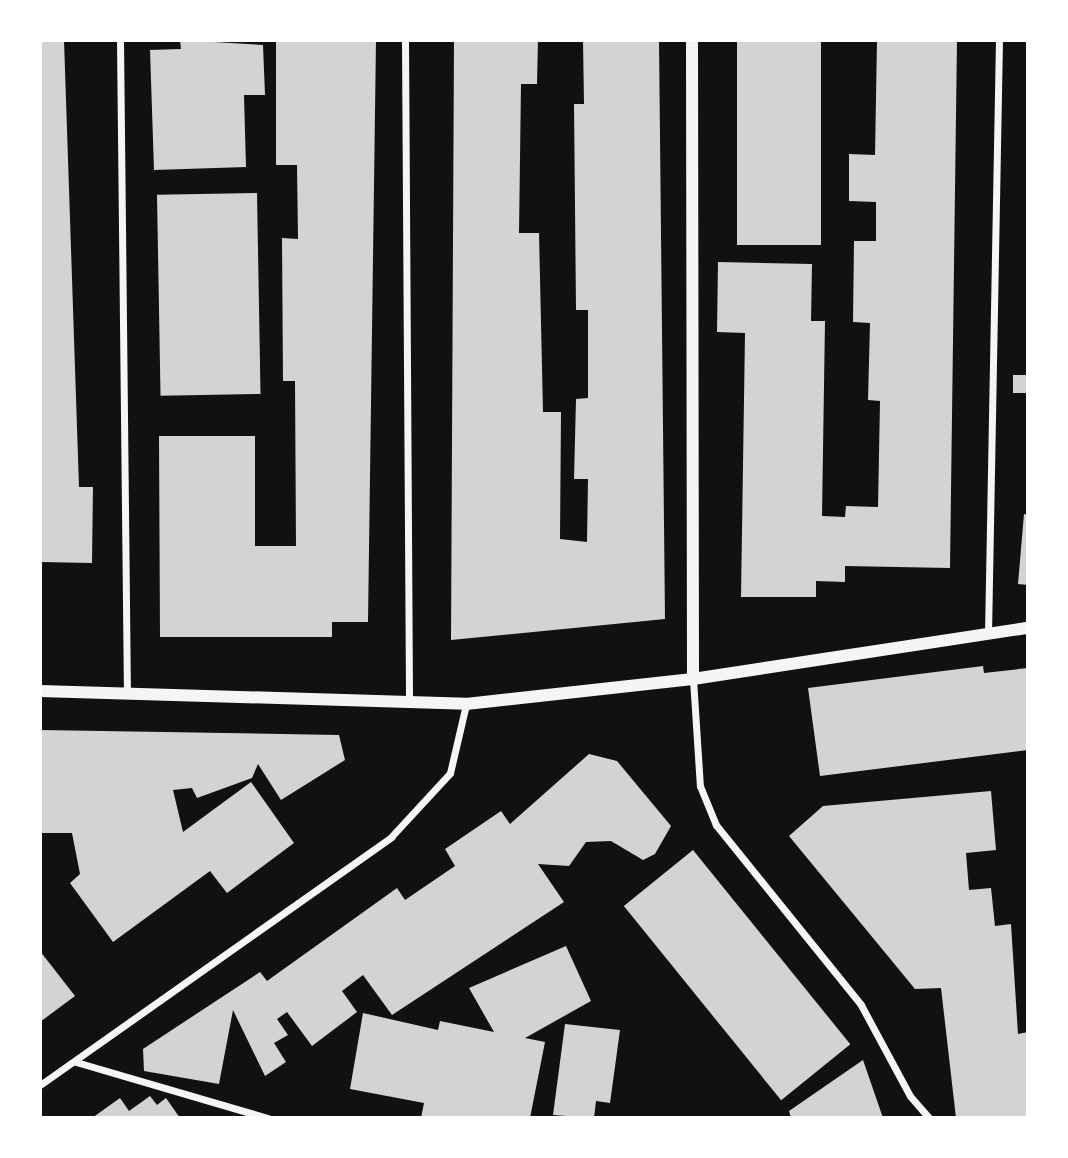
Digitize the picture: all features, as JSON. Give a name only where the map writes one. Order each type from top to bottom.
[{"type":"street","points":[[120,40],[127,695]]},
{"type":"street","points":[[405,40],[409,705]]},
{"type":"street","points":[[692,40],[692,679],[700,786],[716,825],[861,1005],[925,1117]]},
{"type":"street","points":[[988,634],[999,40]]},
{"type":"street","points":[[40,691],[409,705],[466,704],[692,679],[1028,628]]},
{"type":"street","points":[[40,1085],[391,836],[441,789],[466,704]]},
{"type":"street","points":[[75,1062],[268,1118]]},
{"type":"building","points":[[40,40],[64,40],[79,487],[93,487],[92,563],[40,562]]},
{"type":"building","points":[[180,40],[263,45],[265,95],[244,95],[246,167],[154,170],[150,50],[181,49]]},
{"type":"building","points":[[276,40],[376,40],[368,622],[332,622],[332,637],[160,637],[159,436],[255,436],[255,546],[296,546],[295,381],[283,381],[282,238],[298,239],[297,165],[276,165]]},
{"type":"building","points":[[454,40],[538,40],[537,84],[521,84],[519,233],[539,233],[543,412],[561,412],[560,539],[587,542],[588,479],[574,479],[576,399],[588,398],[588,310],[576,310],[574,104],[584,104],[583,40],[659,40],[665,619],[451,640]]},
{"type":"building","points":[[737,40],[821,40],[821,245],[737,245]]},
{"type":"building","points":[[877,40],[957,40],[950,568],[845,566],[845,582],[816,581],[816,597],[741,597],[745,333],[717,332],[718,262],[812,264],[811,321],[825,321],[822,516],[845,517],[846,506],[878,507],[880,401],[868,400],[870,323],[853,322],[854,241],[876,241],[876,202],[849,201],[849,154],[875,155]]},
{"type":"building","points":[[257,193],[261,394],[161,396],[157,195]]},
{"type":"building","points":[[1013,375],[1028,375],[1028,393],[1013,393]]},
{"type":"building","points":[[1024,514],[1028,515],[1028,585],[1018,584]]},
{"type":"building","points":[[983,666],[984,673],[1028,668],[1028,750],[820,776],[808,688]]},
{"type":"building","points":[[40,730],[339,735],[345,760],[281,800],[258,764],[252,778],[197,798],[192,788],[173,790],[183,832],[251,782],[294,843],[227,893],[210,871],[113,942],[70,883],[80,874],[72,833],[40,833]]},
{"type":"building","points":[[589,754],[617,761],[671,826],[655,854],[643,860],[611,841],[586,842],[569,866],[538,864],[564,902],[392,1015],[363,975],[342,991],[357,1012],[312,1046],[287,1012],[277,1019],[288,1035],[274,1043],[286,1062],[265,1076],[233,1010],[219,1084],[144,1071],[143,1049],[260,972],[267,981],[397,888],[405,900],[455,866],[445,849],[501,811],[510,824]]},
{"type":"building","points":[[991,791],[996,850],[966,853],[969,890],[991,888],[995,926],[1011,924],[1018,1034],[1028,1032],[1028,1118],[956,1118],[941,988],[915,989],[789,836],[823,806]]},
{"type":"building","points":[[693,850],[850,1044],[781,1100],[624,906]]},
{"type":"building","points":[[566,946],[591,1001],[525,1038],[545,1042],[530,1118],[421,1118],[424,1103],[350,1089],[363,1013],[438,1030],[440,1021],[494,1032],[469,988]]},
{"type":"building","points":[[40,951],[75,996],[40,1022]]},
{"type":"building","points":[[565,1024],[620,1030],[610,1103],[596,1101],[594,1118],[553,1115]]},
{"type":"building","points":[[863,1060],[883,1118],[791,1118],[789,1111]]},
{"type":"building","points":[[150,1096],[157,1105],[166,1098],[180,1118],[92,1118],[120,1098],[129,1111]]}]
